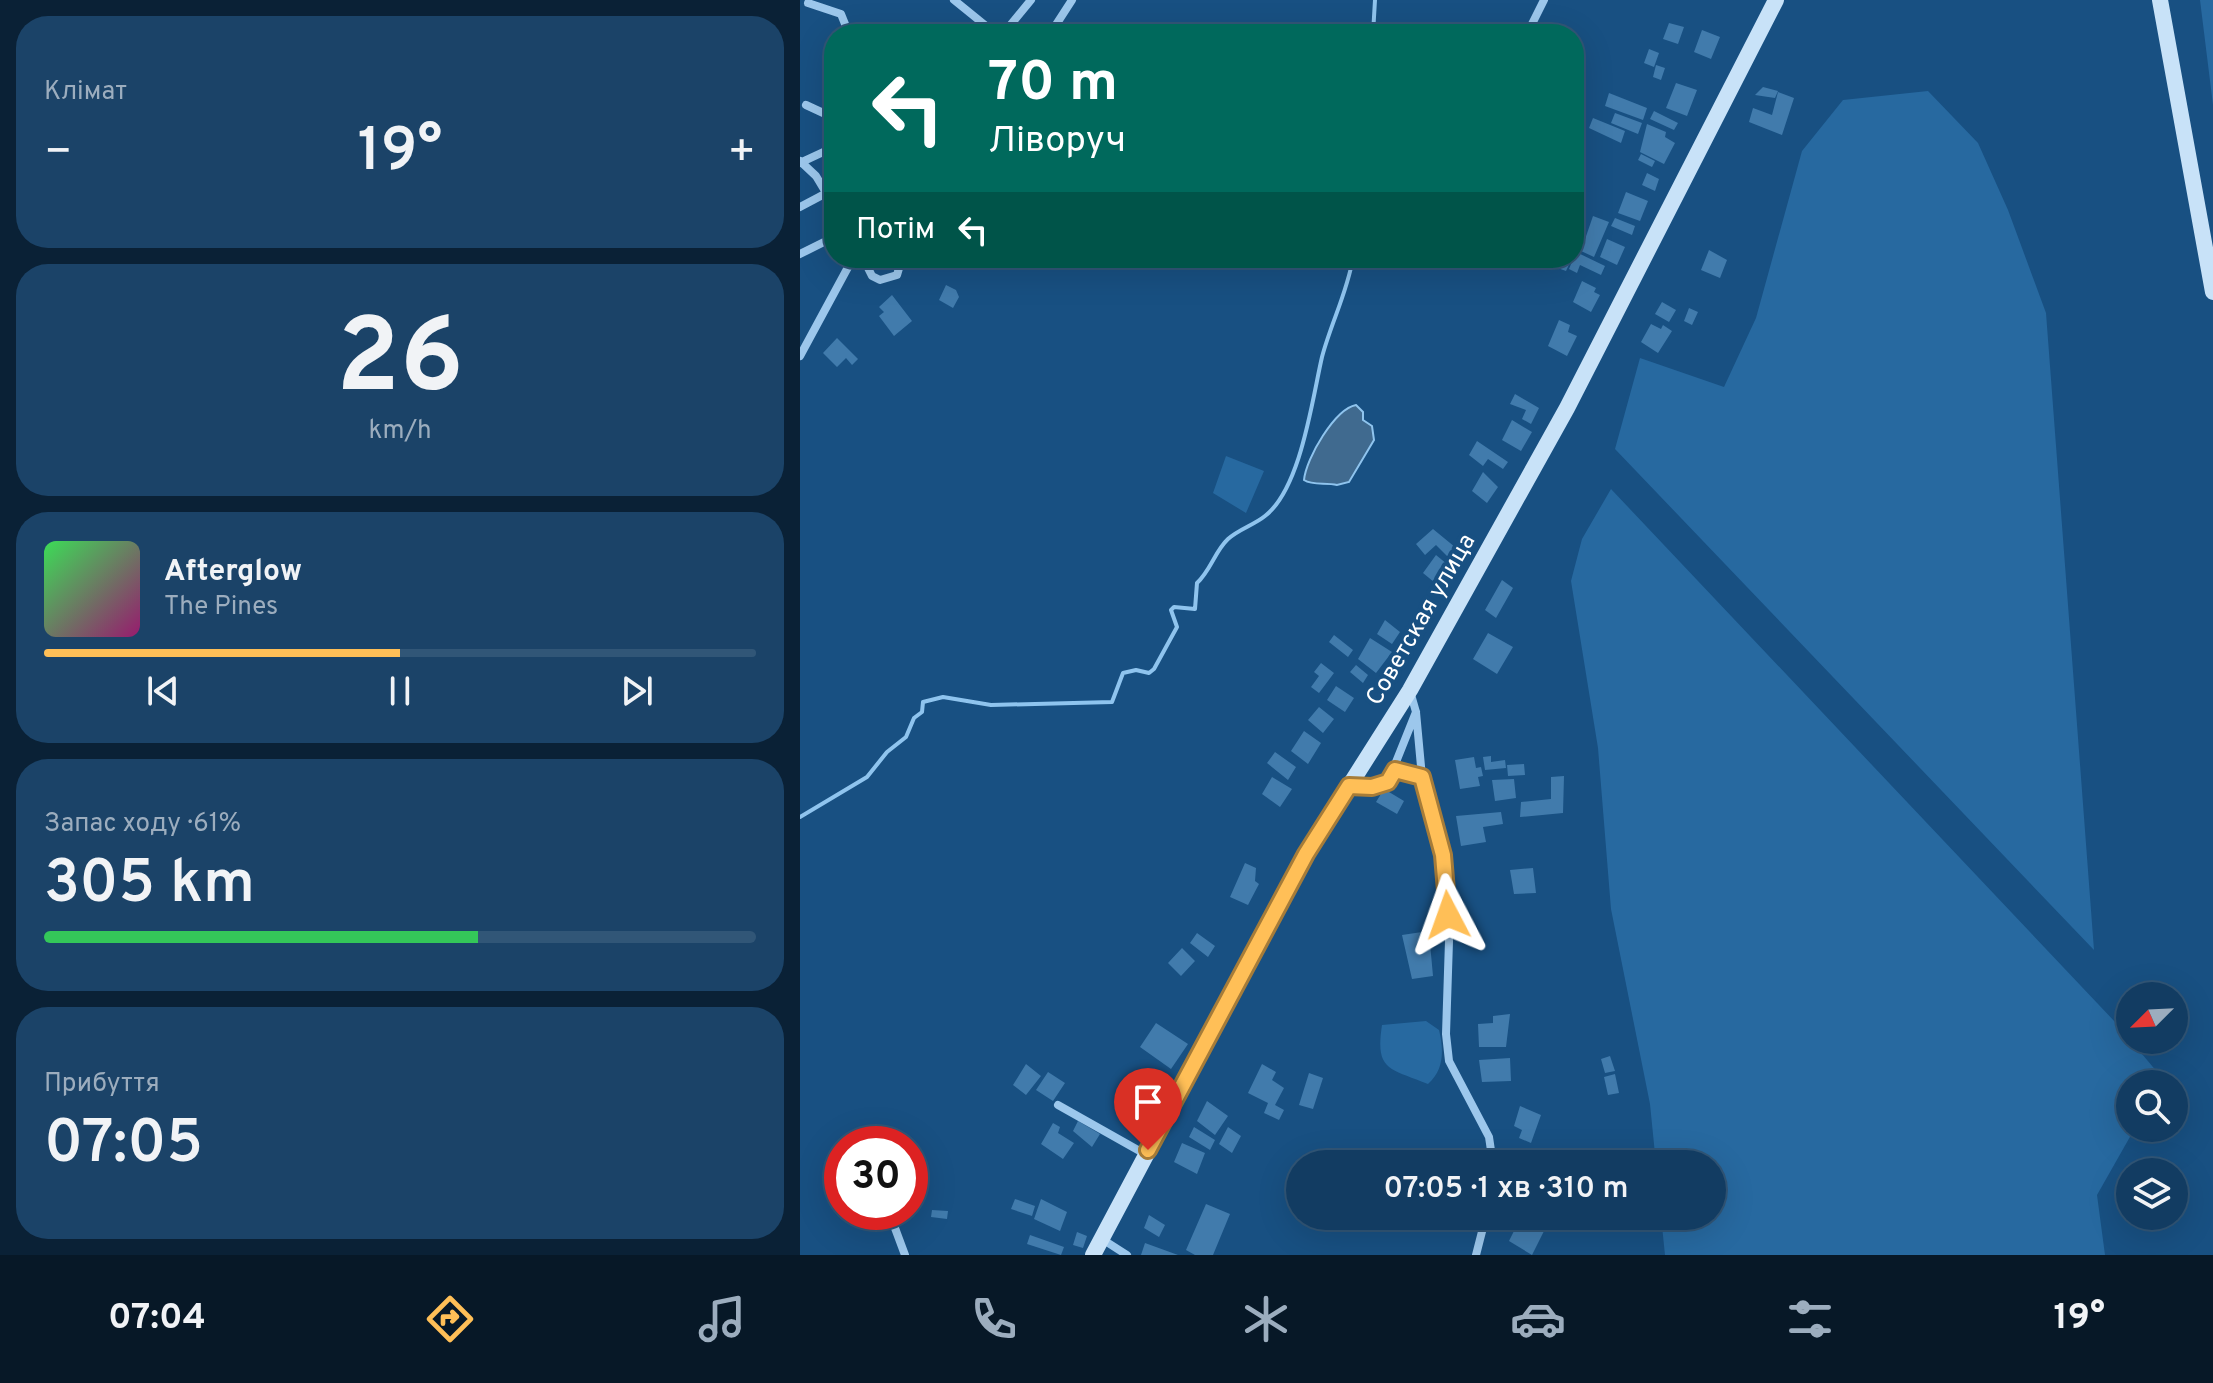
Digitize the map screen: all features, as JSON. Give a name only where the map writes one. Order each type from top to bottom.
[{"type":"main road","name":"Советская улица","points":[[1093,1255],[1306,854],[1410,690],[1567,408],[1776,0]]},
{"type":"main road","points":[[2160,0],[2213,292]]},
{"type":"street","points":[[954,0],[984,24]]},
{"type":"street","points":[[1011,24],[1031,0]]},
{"type":"street","points":[[1056,24],[1072,0]]},
{"type":"street","points":[[1532,24],[1544,0]]},
{"type":"street","points":[[808,3],[841,14],[845,24]]},
{"type":"street","points":[[806,105],[824,113]]},
{"type":"street","points":[[824,152],[801,162],[824,184]]},
{"type":"street","points":[[800,207],[824,195]]},
{"type":"street","points":[[800,254],[824,242]]},
{"type":"street","points":[[843,268],[843,277]]},
{"type":"street","points":[[800,356],[848,268]]},
{"type":"street","points":[[868,268],[872,276],[880,280],[897,275],[899,268]]},
{"type":"street","points":[[1410,690],[1416,712],[1422,777],[1443,855],[1449,941],[1446,1034],[1449,1061],[1489,1137],[1491,1150]]},
{"type":"street","points":[[1349,786],[1372,787],[1388,782],[1416,712]]},
{"type":"street","points":[[1395,770],[1422,777]]},
{"type":"street","points":[[1058,1105],[1145,1154]]},
{"type":"street","points":[[896,1230],[905,1255]]},
{"type":"street","points":[[1476,1255],[1482,1230]]},
{"type":"street","points":[[1101,1239],[1127,1255]]},
{"type":"shaded area","points":[[2200,0],[2213,0],[2213,105]]},
{"type":"shaded area","points":[[1928,91],[1978,143],[2008,210],[2046,313],[2094,950],[1615,449],[1640,358],[1724,387],[1756,318],[1802,151],[1843,100]]},
{"type":"shaded area","points":[[1356,405],[1363,412],[1363,420],[1372,426],[1374,440],[1349,482],[1337,485],[1304,480],[1310,460],[1323,436],[1339,415]]},
{"type":"shaded area","points":[[1226,456],[1264,471],[1246,513],[1213,493]]},
{"type":"shaded area","points":[[1611,489],[2116,1023],[2116,1054],[2142,1054],[2155,1070],[2116,1070],[2116,1142],[2127,1142],[2097,1195],[2105,1255],[1665,1255],[1662,1230],[1726,1230],[1726,1150],[1655,1150],[1650,1104],[1611,909],[1598,748],[1571,581],[1582,539]]},
{"type":"shaded area","points":[[1426,1021],[1439,1030],[1442,1045],[1440,1066],[1428,1084],[1388,1066],[1383,1060],[1380,1040],[1382,1025]]},
{"type":"building","points":[[1669,23],[1684,27],[1678,44],[1663,39]]},
{"type":"building","points":[[1702,30],[1720,37],[1711,59],[1694,52]]},
{"type":"building","points":[[1649,49],[1659,53],[1654,67],[1644,63]]},
{"type":"building","points":[[1656,65],[1665,68],[1661,80],[1653,77]]},
{"type":"building","points":[[1676,83],[1697,90],[1687,116],[1666,108]]},
{"type":"building","points":[[1763,87],[1778,91],[1775,98],[1755,95]]},
{"type":"building","points":[[1778,92],[1794,98],[1782,135],[1749,122],[1753,108],[1772,115]]},
{"type":"building","points":[[1609,93],[1647,108],[1643,120],[1605,106]]},
{"type":"building","points":[[1654,111],[1678,123],[1674,130],[1650,119]]},
{"type":"building","points":[[1615,113],[1642,123],[1638,134],[1611,123]]},
{"type":"building","points":[[1593,118],[1625,131],[1621,143],[1589,128]]},
{"type":"building","points":[[1647,124],[1666,132],[1665,137],[1675,143],[1664,164],[1640,152]]},
{"type":"building","points":[[1641,154],[1655,161],[1652,167],[1638,160]]},
{"type":"building","points":[[1647,173],[1659,179],[1655,191],[1642,185]]},
{"type":"building","points":[[1626,192],[1648,201],[1640,221],[1618,213]]},
{"type":"building","points":[[1593,216],[1609,222],[1594,257],[1584,252],[1584,242]]},
{"type":"building","points":[[1615,218],[1635,226],[1632,235],[1611,226]]},
{"type":"building","points":[[1607,239],[1625,247],[1617,265],[1600,257]]},
{"type":"building","points":[[1709,250],[1727,260],[1720,278],[1701,270]]},
{"type":"building","points":[[1584,256],[1605,266],[1601,275],[1584,267]]},
{"type":"building","points":[[1582,281],[1596,288],[1594,292],[1600,295],[1591,312],[1573,302]]},
{"type":"building","points":[[946,285],[956,290],[959,297],[953,308],[939,300]]},
{"type":"building","points":[[892,295],[912,321],[894,336],[879,316],[884,312],[879,307]]},
{"type":"building","points":[[1662,302],[1676,310],[1669,322],[1655,314]]},
{"type":"building","points":[[1689,308],[1698,312],[1692,325],[1684,321]]},
{"type":"building","points":[[1559,320],[1570,325],[1568,332],[1577,336],[1567,356],[1548,346]]},
{"type":"building","points":[[1651,324],[1661,329],[1663,325],[1672,331],[1658,353],[1641,342]]},
{"type":"building","points":[[837,338],[858,359],[852,365],[846,358],[837,367],[823,353]]},
{"type":"building","points":[[1515,394],[1539,408],[1531,424],[1522,419],[1526,410],[1510,404]]},
{"type":"building","points":[[1512,420],[1532,432],[1521,451],[1502,440]]},
{"type":"building","points":[[1477,441],[1508,462],[1503,469],[1488,459],[1483,466],[1469,455]]},
{"type":"building","points":[[1483,472],[1498,487],[1487,503],[1472,491]]},
{"type":"building","points":[[1433,529],[1461,552],[1454,563],[1436,545],[1425,555],[1416,544]]},
{"type":"building","points":[[1436,555],[1453,569],[1440,587],[1423,573]]},
{"type":"building","points":[[1502,580],[1513,588],[1496,618],[1485,610]]},
{"type":"building","points":[[1385,620],[1400,632],[1392,644],[1377,634]]},
{"type":"building","points":[[1488,633],[1513,647],[1497,674],[1473,659]]},
{"type":"building","points":[[1334,635],[1353,650],[1348,657],[1329,642]]},
{"type":"building","points":[[1370,638],[1392,652],[1376,673],[1358,659]]},
{"type":"building","points":[[1321,663],[1334,673],[1319,693],[1311,687],[1319,676],[1314,672]]},
{"type":"building","points":[[1356,665],[1368,675],[1363,683],[1350,672]]},
{"type":"building","points":[[1336,686],[1354,698],[1345,712],[1327,700]]},
{"type":"building","points":[[1319,707],[1334,719],[1323,733],[1308,720]]},
{"type":"building","points":[[1304,731],[1321,743],[1308,764],[1291,751]]},
{"type":"building","points":[[1275,752],[1296,767],[1288,780],[1267,763]]},
{"type":"building","points":[[1491,756],[1491,762],[1505,760],[1506,768],[1485,770],[1483,757]]},
{"type":"building","points":[[1474,757],[1476,768],[1481,767],[1483,776],[1478,777],[1480,786],[1460,789],[1455,760]]},
{"type":"building","points":[[1524,764],[1525,775],[1508,776],[1507,765]]},
{"type":"building","points":[[1564,776],[1563,813],[1520,817],[1521,802],[1551,799],[1551,777]]},
{"type":"building","points":[[1272,777],[1292,789],[1280,807],[1262,794]]},
{"type":"building","points":[[1514,779],[1516,798],[1495,801],[1492,780]]},
{"type":"building","points":[[1384,789],[1404,801],[1397,814],[1376,802]]},
{"type":"building","points":[[1501,812],[1503,824],[1483,827],[1486,842],[1461,846],[1456,816]]},
{"type":"building","points":[[1245,863],[1256,868],[1255,881],[1259,884],[1248,905],[1230,897]]},
{"type":"building","points":[[1533,868],[1536,893],[1514,894],[1510,870]]},
{"type":"building","points":[[1422,932],[1423,943],[1430,943],[1433,976],[1412,979],[1402,935]]},
{"type":"building","points":[[1197,933],[1215,946],[1208,957],[1190,943]]},
{"type":"building","points":[[1182,948],[1195,961],[1181,976],[1168,963]]},
{"type":"building","points":[[1510,1014],[1506,1047],[1479,1047],[1478,1024],[1493,1023],[1493,1016]]},
{"type":"building","points":[[1156,1023],[1188,1044],[1171,1069],[1140,1047]]},
{"type":"building","points":[[1610,1056],[1615,1071],[1605,1073],[1601,1059]]},
{"type":"building","points":[[1510,1058],[1511,1081],[1482,1082],[1479,1060]]},
{"type":"building","points":[[1026,1064],[1041,1076],[1026,1095],[1013,1085]]},
{"type":"building","points":[[1262,1064],[1276,1072],[1272,1080],[1284,1088],[1275,1105],[1284,1110],[1279,1120],[1264,1113],[1268,1103],[1248,1093]]},
{"type":"building","points":[[1048,1072],[1065,1083],[1053,1101],[1036,1090]]},
{"type":"building","points":[[1309,1073],[1323,1078],[1313,1109],[1299,1105]]},
{"type":"building","points":[[1615,1074],[1619,1093],[1608,1095],[1604,1077]]},
{"type":"building","points":[[1207,1101],[1228,1116],[1215,1135],[1197,1121]]},
{"type":"building","points":[[1520,1106],[1541,1115],[1531,1143],[1519,1138],[1522,1130],[1514,1126]]},
{"type":"building","points":[[1078,1121],[1100,1134],[1092,1147],[1073,1131]]},
{"type":"building","points":[[1053,1123],[1060,1127],[1058,1133],[1074,1143],[1063,1159],[1041,1144]]},
{"type":"building","points":[[1194,1127],[1215,1140],[1210,1150],[1189,1137]]},
{"type":"building","points":[[1228,1127],[1241,1136],[1232,1153],[1219,1144]]},
{"type":"building","points":[[1182,1143],[1205,1153],[1197,1174],[1174,1162]]},
{"type":"building","points":[[1015,1199],[1035,1206],[1032,1216],[1011,1209]]},
{"type":"building","points":[[1041,1199],[1067,1212],[1060,1231],[1034,1219]]},
{"type":"building","points":[[1206,1204],[1230,1214],[1213,1255],[1195,1255],[1186,1250]]},
{"type":"building","points":[[932,1210],[948,1211],[947,1219],[931,1217]]},
{"type":"building","points":[[1149,1215],[1165,1225],[1159,1237],[1144,1228]]},
{"type":"building","points":[[1514,1230],[1544,1231],[1532,1255],[1509,1241]]},
{"type":"building","points":[[1077,1232],[1087,1236],[1083,1248],[1073,1245]]},
{"type":"building","points":[[1030,1235],[1064,1247],[1061,1255],[1027,1244]]},
{"type":"building","points":[[1145,1243],[1178,1255],[1141,1255]]},
{"type":"waterway","points":[[1374,24],[1375,0]]},
{"type":"waterway","points":[[800,817],[867,777],[887,752],[906,737],[914,718],[922,712],[923,702],[943,697],[991,705],[1112,702],[1123,673],[1136,670],[1149,673],[1154,669],[1177,627],[1171,610],[1174,607],[1195,609],[1197,583],[1224,544],[1265,516],[1288,485],[1303,442],[1322,357],[1351,268]]},
{"type":"route","points":[[1148,1150],[1306,854],[1349,786],[1372,787],[1388,782],[1395,770],[1422,777],[1443,855],[1448,915]]}]
